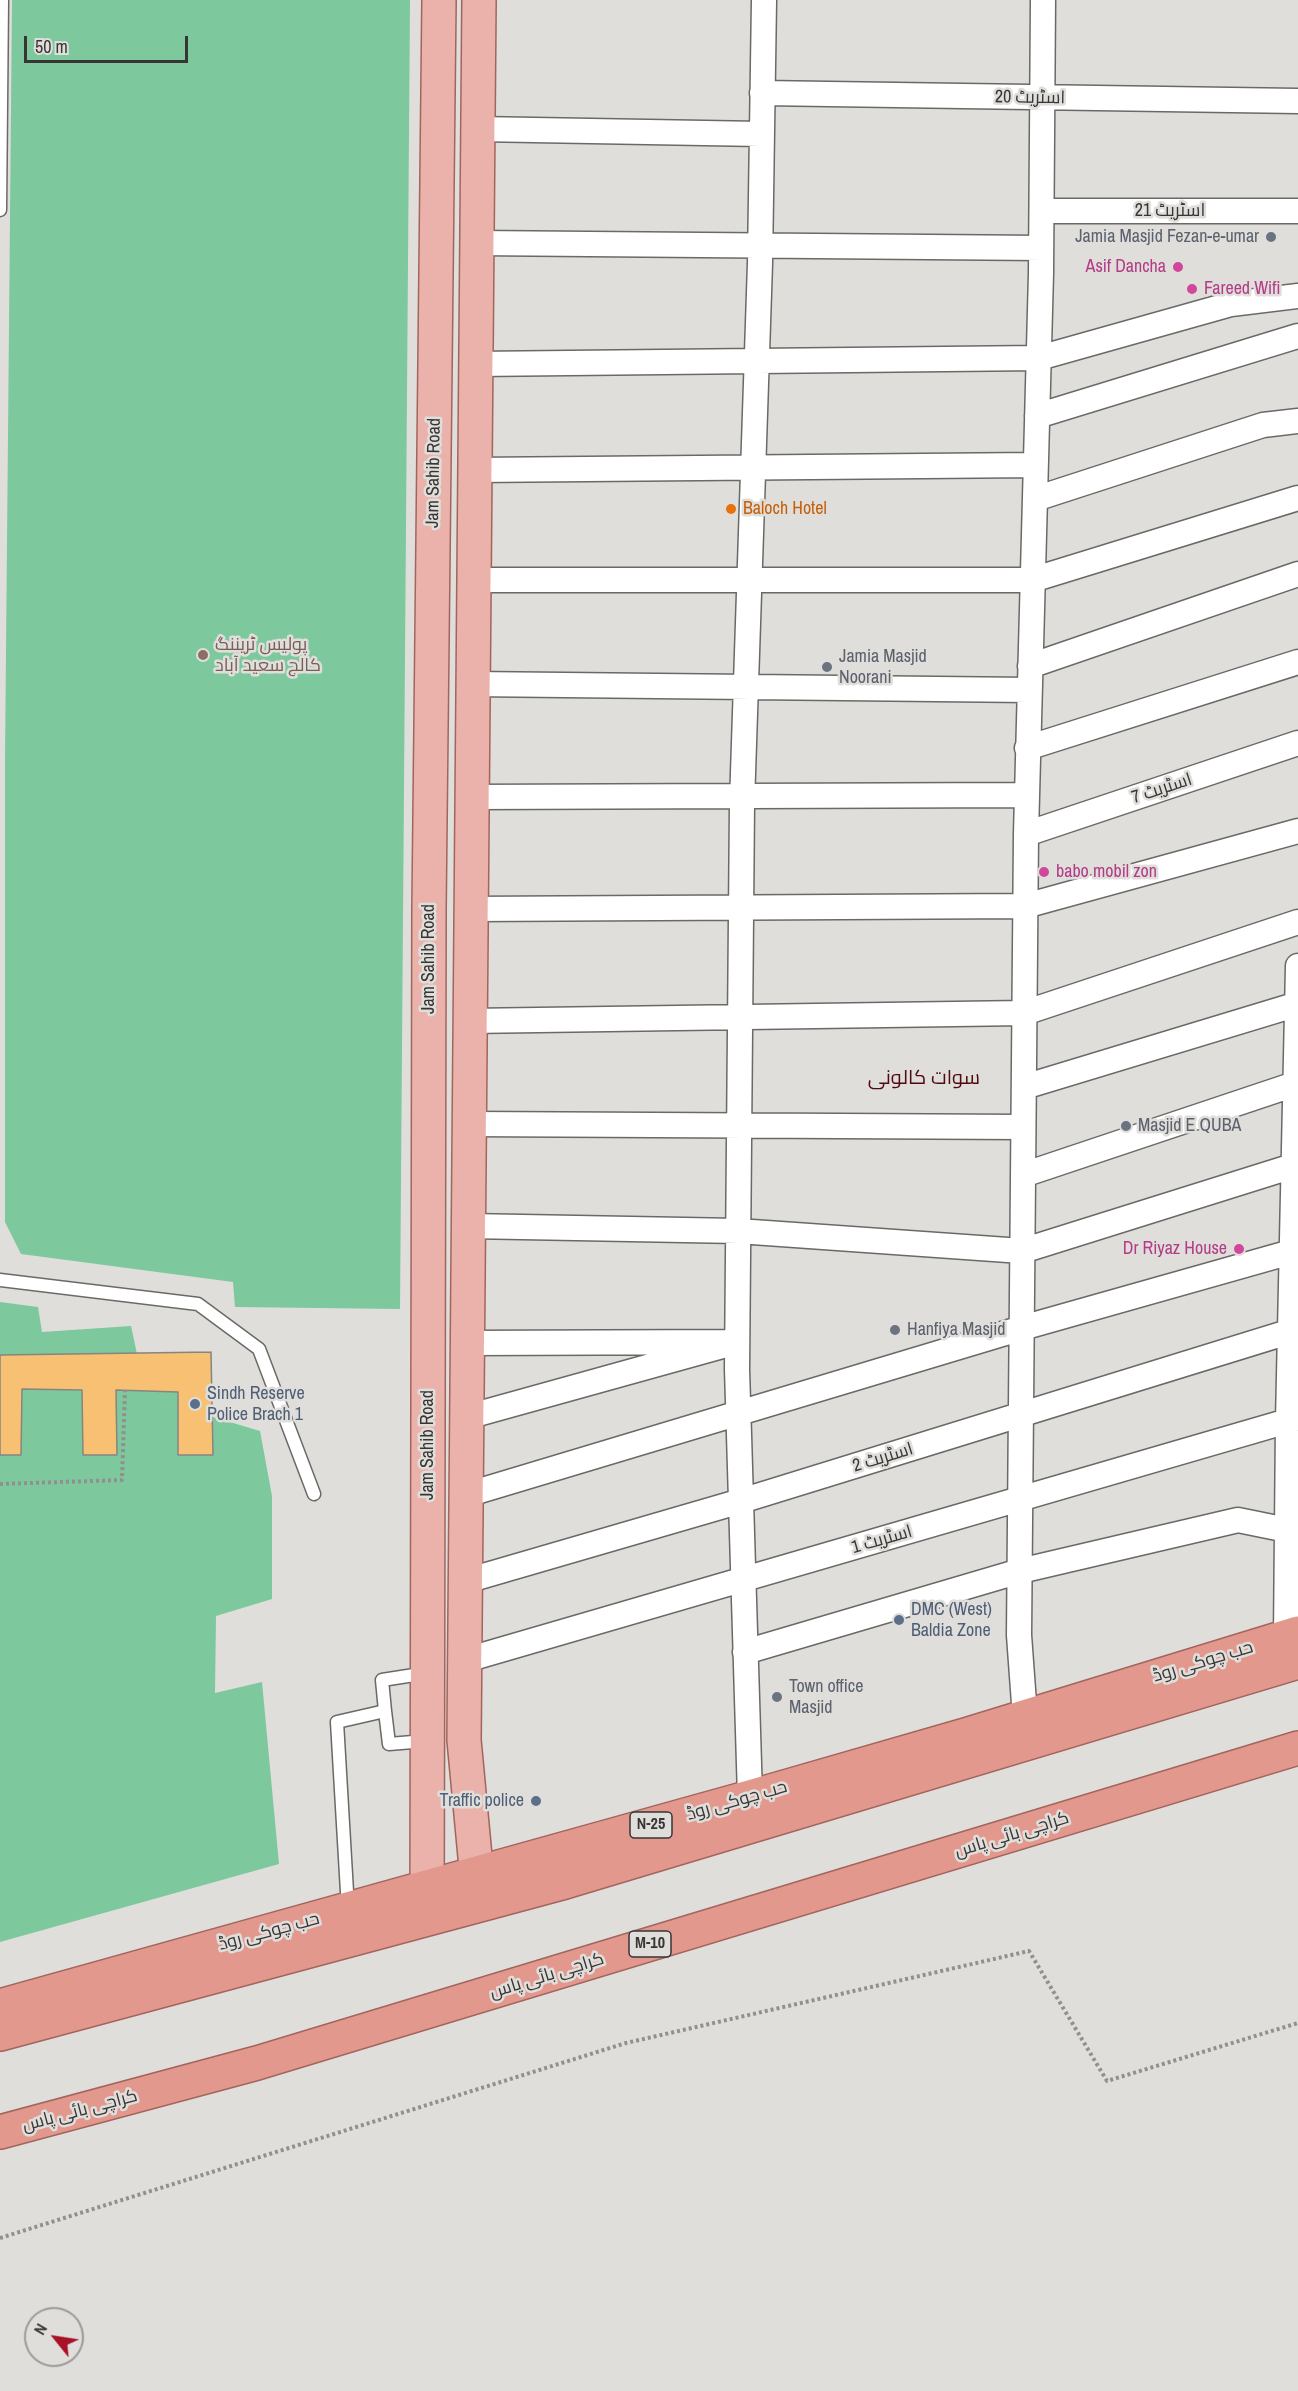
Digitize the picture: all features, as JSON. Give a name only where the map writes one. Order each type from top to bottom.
[{"type":"highway","name":"حب چوکی روڈ","points":[[0,2034],[479,1890],[750,1797],[1025,1717],[1294,1644]]},
{"type":"highway","name":"حب چوکی روڈ","points":[[479,1890],[577,1879],[964,1764],[1294,1644]]},
{"type":"highway","name":"کراچی بائی پاس","points":[[0,2132],[257,2063],[1298,1748]]},
{"type":"highway","name":"حب چوکی روڈ","points":[[0,2006],[348,1910],[427,1904]]},
{"type":"main road","name":"Jam Sahib Road","points":[[427,1904],[429,909],[439,0]]},
{"type":"main road","points":[[479,0],[471,684],[464,1740],[479,1890]]},
{"type":"street","points":[[750,1797],[737,1342],[742,796],[760,246],[764,0]]},
{"type":"street","points":[[1025,1717],[1019,1635],[1026,795],[1039,358],[1043,0]]},
{"type":"street","name":"اسٹریٹ 20","points":[[762,93],[1298,101]]},
{"type":"street","points":[[477,129],[761,134]]},
{"type":"street","name":"اسٹریٹ 21","points":[[1041,211],[1298,211]]},
{"type":"street","points":[[476,243],[1041,248]]},
{"type":"street","points":[[475,364],[1039,358],[1232,304],[1298,296]]},
{"type":"street","points":[[1037,416],[1298,336]]},
{"type":"street","points":[[1035,499],[1263,425],[1298,421]]},
{"type":"street","points":[[474,470],[1035,465]]},
{"type":"street","points":[[472,580],[1032,580],[1298,498]]},
{"type":"street","points":[[1030,666],[1298,574]]},
{"type":"street","points":[[1028,748],[1298,662]]},
{"type":"street","points":[[471,684],[1029,690]]},
{"type":"street","name":"اسٹریٹ 7","points":[[1026,834],[1298,744]]},
{"type":"street","points":[[471,797],[1026,795]]},
{"type":"street","points":[[470,909],[1025,906],[1298,831]]},
{"type":"street","points":[[469,1021],[1024,1013],[1298,922]]},
{"type":"street","points":[[1294,1644],[1292,1579],[1287,1530],[1293,1420],[1295,1251],[1293,1166],[1297,1083],[1298,966]]},
{"type":"street","points":[[1024,1087],[1298,1004]]},
{"type":"street","points":[[1023,1175],[1297,1083]]},
{"type":"street","points":[[469,1124],[1023,1127]]},
{"type":"street","points":[[468,1226],[738,1231],[1023,1251],[1293,1166]]},
{"type":"street","points":[[466,1495],[1022,1328],[1295,1251]]},
{"type":"street","name":"اسٹریٹ 2","points":[[466,1581],[741,1502],[1294,1331]]},
{"type":"street","points":[[467,1342],[737,1342]]},
{"type":"street","points":[[467,1417],[737,1342]]},
{"type":"street","name":"اسٹریٹ 1","points":[[466,1660],[1293,1420]]},
{"type":"street","points":[[745,1652],[1020,1571],[1238,1520],[1287,1530]]},
{"type":"lane","points":[[0,210],[2,0]]},
{"type":"lane","points":[[0,1280],[198,1304],[259,1349],[314,1494]]},
{"type":"lane","points":[[428,1673],[382,1680],[389,1744],[428,1741]]},
{"type":"lane","points":[[348,1910],[337,1722],[385,1711]]},
{"type":"path","points":[[0,1484],[122,1480],[125,1390]]},
{"type":"path","points":[[0,2238],[626,2043],[1029,1951],[1107,2081],[1298,2023]]},
{"type":"green space","name":"پولیس ٹریننگ کالج سعید آباد","points":[[12,0],[410,0],[400,1309],[235,1307],[233,1282],[21,1254],[5,1222],[5,760]]},
{"type":"green space","points":[[0,1302],[38,1307],[42,1332],[131,1326],[137,1354],[0,1355]]},
{"type":"green space","points":[[22,1389],[82,1390],[83,1455],[116,1390],[178,1392],[179,1455],[213,1455],[213,1417],[260,1431],[272,1496],[272,1599],[216,1616],[215,1693],[262,1682],[279,1864],[0,1942],[0,1455],[21,1455]]},
{"type":"building","name":"Sindh Reserve Police Brach 1","points":[[211,1352],[213,1455],[178,1455],[178,1392],[116,1390],[117,1455],[83,1455],[82,1390],[22,1389],[21,1455],[0,1455],[0,1355]]},
{"type":"place","name":"Jamia Masjid Fezan-e-umar","points":[[1271,237]]},
{"type":"place","name":"Asif Dancha","points":[[1178,267]]},
{"type":"place","name":"Fareed Wifi","points":[[1192,289]]},
{"type":"place","name":"Baloch Hotel","points":[[731,509]]},
{"type":"place","name":"پولیس ٹریننگ کالج سعید آباد","points":[[203,655]]},
{"type":"place","name":"Jamia Masjid Noorani","points":[[827,667]]},
{"type":"place","name":"babo mobil zon","points":[[1044,872]]},
{"type":"place","name":"Masjid E QUBA","points":[[1126,1126]]},
{"type":"place","name":"Dr Riyaz House","points":[[1239,1249]]},
{"type":"place","name":"Hanfiya Masjid","points":[[895,1330]]},
{"type":"place","name":"Sindh Reserve Police Brach 1","points":[[195,1404]]},
{"type":"place","name":"DMC (West) Baldia Zone","points":[[899,1620]]},
{"type":"place","name":"Town office Masjid","points":[[777,1697]]},
{"type":"place","name":"Traffic police","points":[[536,1801]]},
{"type":"district","name":"سوات کالونی","points":[[924,1079]]}]
